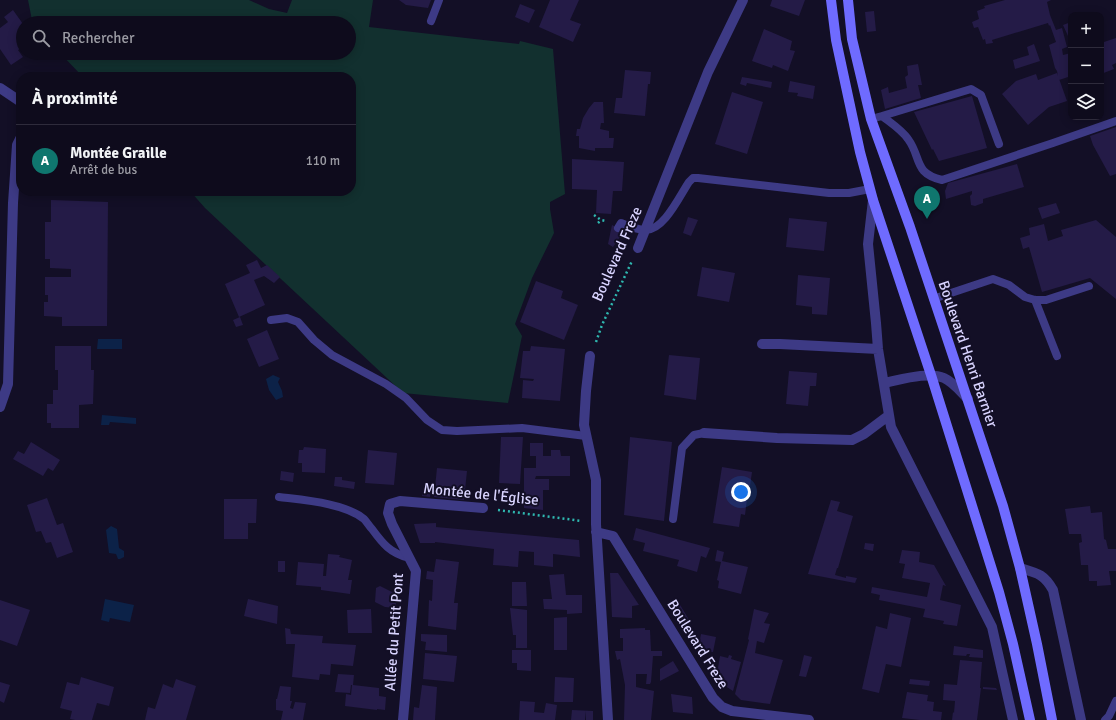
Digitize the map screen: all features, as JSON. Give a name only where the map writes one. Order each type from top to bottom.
[{"type":"main road","points":[[832,0],[836,40],[860,152],[873,200],[931,375],[999,592],[1013,644],[1030,720]]},
{"type":"main road","name":"Boulevard Henri Barnier","points":[[848,0],[852,39],[871,119],[910,227],[1003,506],[1020,568],[1052,720]]},
{"type":"street","name":"Boulevard Freze","points":[[638,248],[708,72],[743,0]]},
{"type":"street","points":[[0,88],[16,99]]},
{"type":"street","points":[[0,407],[8,384],[13,203],[16,160]]},
{"type":"street","points":[[873,200],[868,244],[878,349],[888,416],[891,427],[992,627],[1013,720]]},
{"type":"street","points":[[762,344],[878,349]]},
{"type":"street","points":[[590,356],[584,425],[596,480],[596,532],[608,720]]},
{"type":"street","points":[[884,384],[931,375],[949,381],[968,399]]},
{"type":"street","points":[[704,432],[777,438],[852,440],[864,434],[888,416]]},
{"type":"street","name":"Montée de l'Église","points":[[390,504],[400,500],[483,508]]},
{"type":"street","name":"Allée du Petit Pont","points":[[390,504],[388,513],[392,524],[416,572],[403,720]]},
{"type":"street","name":"Boulevard Freze","points":[[596,532],[613,536],[713,698],[722,707],[732,711],[775,718],[810,720]]},
{"type":"street","points":[[1020,568],[1038,574],[1047,580],[1053,590],[1081,720]]},
{"type":"lane","points":[[431,21],[439,0]]},
{"type":"lane","points":[[871,119],[971,89],[981,95],[999,144]]},
{"type":"lane","points":[[882,116],[904,134],[910,141],[920,167],[931,177],[942,180],[1116,121]]},
{"type":"lane","points":[[618,228],[621,223],[645,230],[655,228],[668,216],[693,178],[829,193],[849,193],[870,189]]},
{"type":"lane","points":[[933,299],[993,279],[1009,285],[1025,297],[1035,300],[1046,300],[1089,286]]},
{"type":"lane","points":[[1035,300],[1057,356]]},
{"type":"lane","points":[[271,320],[287,318],[298,322],[314,340],[332,356],[386,384],[406,398],[427,420],[442,430],[457,431],[522,428],[586,436]]},
{"type":"lane","points":[[673,519],[682,448],[694,435],[704,432]]},
{"type":"lane","points":[[279,497],[319,502],[349,511],[364,519],[386,547],[399,555],[409,558]]},
{"type":"lane","points":[[1110,719],[1116,701]]},
{"type":"path","points":[[598,223],[601,220]]},
{"type":"path","name":"Boulevard Freze","points":[[590,356],[602,325],[638,248]]},
{"type":"path","name":"Montée de l'Église","points":[[483,508],[570,519]]},
{"type":"green space","points":[[28,0],[249,0],[269,9],[287,13],[292,0],[373,0],[369,27],[519,44],[520,41],[553,49],[565,194],[550,202],[554,233],[532,278],[515,324],[522,336],[508,403],[403,393],[205,208],[194,196],[356,196],[356,72],[78,72],[67,60],[356,60],[356,16],[31,16]]},
{"type":"water","points":[[98,339],[122,339],[122,349],[97,349]]},
{"type":"water","points":[[273,375],[280,378],[278,382],[283,397],[276,400],[269,390],[266,379]]},
{"type":"water","points":[[102,415],[136,418],[136,424],[110,422],[109,425],[101,425]]},
{"type":"water","points":[[111,526],[117,529],[119,548],[124,551],[124,557],[120,559],[118,559],[116,554],[109,553],[106,530]]},
{"type":"water","points":[[105,599],[134,605],[130,622],[110,618],[109,622],[101,620]]},
{"type":"building","points":[[399,0],[431,0],[428,8],[406,5]]},
{"type":"building","points":[[550,0],[579,0],[570,20],[581,24],[573,42],[539,27]]},
{"type":"building","points":[[772,0],[805,0],[799,16],[770,6]]},
{"type":"building","points":[[1005,0],[1051,0],[1047,2],[1050,15],[1056,30],[1062,28],[1067,47],[1062,49],[1063,55],[1068,54],[1068,77],[1059,80],[1049,45],[1056,42],[1048,23],[992,40],[993,43],[986,44],[985,39],[983,40],[978,27],[974,28],[972,22],[979,19],[977,11],[985,8],[984,6]]},
{"type":"building","points":[[520,4],[535,10],[529,23],[515,17]]},
{"type":"building","points":[[13,10],[17,16],[16,16],[16,60],[18,60],[11,65],[0,49],[0,28],[8,22],[4,17]]},
{"type":"building","points":[[874,11],[876,31],[867,32],[865,12]]},
{"type":"building","points":[[1068,23],[1068,36],[1063,25]]},
{"type":"building","points":[[764,29],[792,41],[790,50],[795,51],[788,71],[773,65],[772,68],[752,61]]},
{"type":"building","points":[[1116,38],[1116,63],[1112,65],[1114,69],[1104,73],[1104,48],[1104,42]]},
{"type":"building","points":[[1034,44],[1040,61],[1015,69],[1013,60],[1029,55],[1027,47]]},
{"type":"building","points":[[918,64],[922,85],[918,85],[921,98],[885,109],[881,90],[888,87],[889,93],[907,88],[905,77],[908,75],[907,66]]},
{"type":"building","points":[[625,70],[651,72],[650,84],[648,84],[645,116],[614,113],[616,98],[622,98]]},
{"type":"building","points":[[1057,73],[1067,101],[1049,107],[1028,125],[1002,94],[1016,81],[1036,74],[1038,80]]},
{"type":"building","points":[[742,77],[772,82],[771,88],[747,83],[746,86],[740,84]]},
{"type":"building","points":[[790,81],[815,86],[813,99],[797,96],[798,93],[788,92]]},
{"type":"building","points":[[732,92],[763,102],[747,154],[715,144]]},
{"type":"building","points":[[972,96],[987,148],[939,161],[933,149],[932,150],[914,112]]},
{"type":"building","points":[[594,102],[603,102],[604,123],[601,123],[600,129],[609,131],[609,138],[614,138],[613,148],[595,148],[595,151],[579,148],[579,136],[576,136],[577,129],[580,129],[583,118]]},
{"type":"building","points":[[1116,127],[1116,174],[1110,176],[1093,145],[1090,136]]},
{"type":"building","points":[[572,159],[624,162],[622,191],[613,191],[611,214],[596,213],[597,190],[572,189]]},
{"type":"building","points":[[1017,164],[1024,187],[983,199],[983,203],[975,206],[971,205],[970,196],[972,191],[946,199],[945,191],[948,183]]},
{"type":"building","points":[[51,200],[108,202],[107,326],[62,326],[62,317],[44,316],[44,302],[48,302],[48,295],[45,295],[45,277],[71,277],[71,269],[50,268],[50,259],[45,259],[45,222],[51,222]]},
{"type":"building","points":[[1056,203],[1060,213],[1042,219],[1038,208]]},
{"type":"building","points":[[688,217],[698,220],[691,236],[683,233]]},
{"type":"building","points":[[789,218],[827,222],[824,251],[786,247]]},
{"type":"building","points":[[1096,220],[1116,237],[1116,299],[1090,278],[1042,292],[1029,247],[1023,249],[1020,238],[1030,235],[1029,228],[1044,224],[1048,241],[1063,236],[1061,230]]},
{"type":"building","points":[[612,225],[624,231],[613,247],[608,244]]},
{"type":"building","points":[[257,260],[261,268],[267,265],[280,277],[274,283],[264,276],[254,280],[265,305],[239,317],[225,284],[250,273],[246,265]]},
{"type":"building","points":[[702,267],[735,273],[729,302],[697,296]]},
{"type":"building","points":[[798,275],[830,278],[827,315],[812,314],[812,307],[796,305]]},
{"type":"building","points":[[536,281],[563,291],[561,298],[578,305],[564,340],[520,322]]},
{"type":"building","points":[[240,317],[243,325],[236,327],[233,320]]},
{"type":"building","points":[[267,330],[279,359],[259,367],[247,339]]},
{"type":"building","points":[[55,346],[91,346],[91,370],[94,370],[93,404],[79,405],[79,428],[51,428],[51,423],[47,423],[47,404],[53,404],[53,390],[58,390],[58,370],[55,370]]},
{"type":"building","points":[[531,346],[565,349],[560,401],[522,398],[523,380],[533,381],[534,379],[520,378],[523,351],[530,351]]},
{"type":"building","points":[[669,355],[700,358],[696,400],[664,395]]},
{"type":"building","points":[[789,371],[817,373],[816,386],[810,386],[808,406],[786,404]]},
{"type":"building","points":[[501,437],[523,437],[520,484],[499,483]]},
{"type":"building","points":[[630,437],[672,442],[664,521],[624,515]]},
{"type":"building","points":[[31,442],[60,460],[53,471],[48,468],[43,476],[13,459],[18,451],[24,454]]},
{"type":"building","points":[[530,443],[543,443],[543,456],[551,456],[551,450],[560,450],[561,456],[570,456],[570,476],[536,476],[535,479],[549,479],[549,490],[543,490],[543,510],[524,508],[524,468],[536,468],[536,456],[530,456]]},
{"type":"building","points":[[304,447],[326,449],[325,473],[302,472],[302,463],[298,463],[299,450],[303,450]]},
{"type":"building","points":[[368,450],[397,453],[394,485],[365,483]]},
{"type":"building","points":[[722,467],[752,472],[750,486],[746,486],[743,499],[747,499],[745,515],[741,514],[739,527],[713,523]]},
{"type":"building","points":[[437,468],[467,471],[464,500],[434,497]]},
{"type":"building","points":[[281,471],[294,473],[293,482],[280,480]]},
{"type":"building","points":[[335,477],[342,477],[342,480],[355,482],[354,489],[334,486]]},
{"type":"building","points":[[423,491],[431,491],[430,497],[422,496]]},
{"type":"building","points":[[505,494],[511,494],[510,500],[504,499]]},
{"type":"building","points":[[47,498],[57,525],[63,523],[73,552],[57,558],[51,542],[46,543],[41,531],[36,532],[27,505]]},
{"type":"building","points":[[224,499],[257,499],[256,523],[248,523],[248,539],[224,539]]},
{"type":"building","points":[[831,500],[840,502],[837,511],[853,516],[835,575],[846,578],[846,576],[857,578],[855,583],[808,574]]},
{"type":"building","points":[[1090,506],[1091,513],[1102,512],[1104,539],[1106,540],[1108,549],[1116,549],[1116,571],[1109,571],[1111,585],[1097,586],[1097,581],[1089,581],[1088,565],[1081,565],[1079,543],[1082,542],[1081,534],[1069,534],[1065,509]]},
{"type":"building","points":[[436,523],[436,527],[579,540],[580,557],[553,554],[553,567],[534,565],[534,552],[519,551],[518,567],[493,565],[494,549],[435,542],[420,543],[414,524]]},
{"type":"building","points":[[636,528],[710,548],[706,558],[701,556],[697,572],[677,566],[679,560],[643,551],[645,543],[633,540]]},
{"type":"building","points":[[865,543],[874,544],[873,551],[864,549]]},
{"type":"building","points":[[717,550],[724,552],[722,561],[748,567],[741,594],[718,588],[719,581],[717,580],[721,562],[715,561]]},
{"type":"building","points":[[902,550],[920,552],[919,562],[934,565],[946,586],[943,585],[940,600],[961,605],[957,626],[943,624],[944,621],[923,617],[925,609],[879,600],[880,595],[871,593],[872,587],[927,597],[930,583],[902,578],[905,564],[899,563]]},
{"type":"building","points":[[328,554],[340,555],[339,557],[352,560],[348,580],[352,580],[350,594],[321,590],[321,587],[296,585],[298,562],[324,564],[323,576],[326,576]]},
{"type":"building","points":[[436,559],[459,562],[454,603],[458,603],[456,630],[428,626],[429,600],[432,601],[433,580],[426,579],[427,571],[434,572]]},
{"type":"building","points":[[278,561],[285,561],[285,572],[278,572]]},
{"type":"building","points":[[610,573],[618,573],[639,605],[632,606],[632,618],[612,617]]},
{"type":"building","points":[[564,574],[566,595],[582,595],[582,613],[567,614],[567,610],[544,609],[543,599],[552,599],[549,575]]},
{"type":"building","points":[[512,582],[526,582],[527,606],[512,606]]},
{"type":"building","points":[[380,586],[396,594],[396,608],[385,607],[375,602],[376,588]]},
{"type":"building","points":[[248,599],[278,606],[277,624],[244,616]]},
{"type":"building","points":[[0,600],[30,610],[17,646],[0,640]]},
{"type":"building","points":[[679,603],[689,620],[680,626],[670,609]]},
{"type":"building","points":[[510,608],[527,610],[527,648],[516,648],[516,635],[513,635]]},
{"type":"building","points":[[371,609],[372,633],[348,633],[347,610]]},
{"type":"building","points":[[754,609],[769,613],[764,623],[770,624],[764,643],[757,641],[755,653],[783,660],[770,704],[741,700],[735,694],[749,640]]},
{"type":"building","points":[[890,613],[911,618],[901,667],[886,664],[879,693],[862,689],[876,626],[887,629]]},
{"type":"building","points":[[567,617],[567,650],[554,650],[554,618]]},
{"type":"building","points":[[285,628],[290,629],[291,634],[323,636],[322,643],[356,645],[353,666],[331,664],[330,675],[320,674],[319,680],[292,677],[295,644],[286,644]]},
{"type":"building","points":[[645,628],[645,630],[650,630],[651,651],[662,651],[662,656],[653,656],[650,684],[646,684],[647,674],[636,674],[636,687],[654,691],[651,720],[624,720],[625,685],[620,659],[617,660],[615,651],[623,651],[623,638],[620,638],[620,629]]},
{"type":"building","points":[[421,634],[447,635],[447,652],[425,650],[426,642],[421,641]]},
{"type":"building","points":[[701,634],[716,637],[713,652],[698,650]]},
{"type":"building","points":[[954,646],[983,650],[983,658],[969,657],[970,654],[967,654],[966,656],[953,655]]},
{"type":"building","points":[[512,650],[531,650],[531,671],[517,670],[517,663],[512,663]]},
{"type":"building","points":[[425,653],[457,656],[454,682],[423,679]]},
{"type":"building","points":[[729,655],[732,656],[731,659],[741,662],[733,691],[716,680],[720,656],[728,658]]},
{"type":"building","points":[[804,655],[812,657],[806,677],[799,676]]},
{"type":"building","points":[[960,660],[982,662],[981,688],[977,720],[952,720],[955,701],[943,700],[944,684],[957,685]]},
{"type":"building","points":[[673,661],[679,671],[660,681],[660,669]]},
{"type":"building","points":[[338,674],[354,675],[353,685],[379,688],[379,696],[386,697],[385,710],[345,706],[346,694],[351,695],[352,685],[350,693],[335,692]]},
{"type":"building","points":[[81,677],[114,687],[109,706],[97,703],[92,720],[70,719],[72,711],[60,708],[67,682],[79,685]]},
{"type":"building","points":[[555,677],[574,678],[573,702],[554,702]]},
{"type":"building","points":[[176,679],[196,686],[186,720],[145,720],[148,707],[155,709],[163,684],[173,688]]},
{"type":"building","points":[[910,679],[930,681],[929,686],[909,684]]},
{"type":"building","points":[[0,682],[10,685],[4,703],[0,701]]},
{"type":"building","points":[[422,685],[437,687],[435,720],[413,720],[414,707],[419,708]]},
{"type":"building","points":[[280,686],[291,687],[290,701],[292,701],[290,708],[293,709],[295,702],[306,703],[303,720],[281,720],[283,711],[276,710],[276,699]]},
{"type":"building","points":[[983,687],[996,688],[997,690],[983,689]]},
{"type":"building","points":[[907,692],[928,695],[927,701],[934,702],[933,711],[942,712],[941,720],[902,718]]},
{"type":"building","points":[[671,694],[692,697],[693,714],[673,712]]},
{"type":"building","points":[[520,701],[535,702],[534,712],[544,713],[546,703],[557,705],[555,720],[519,720]]},
{"type":"building","points":[[572,710],[593,711],[593,720],[586,720],[586,711],[585,720],[571,720]]},
{"type":"place","name":"Montée Graille","points":[[927,219]]}]
